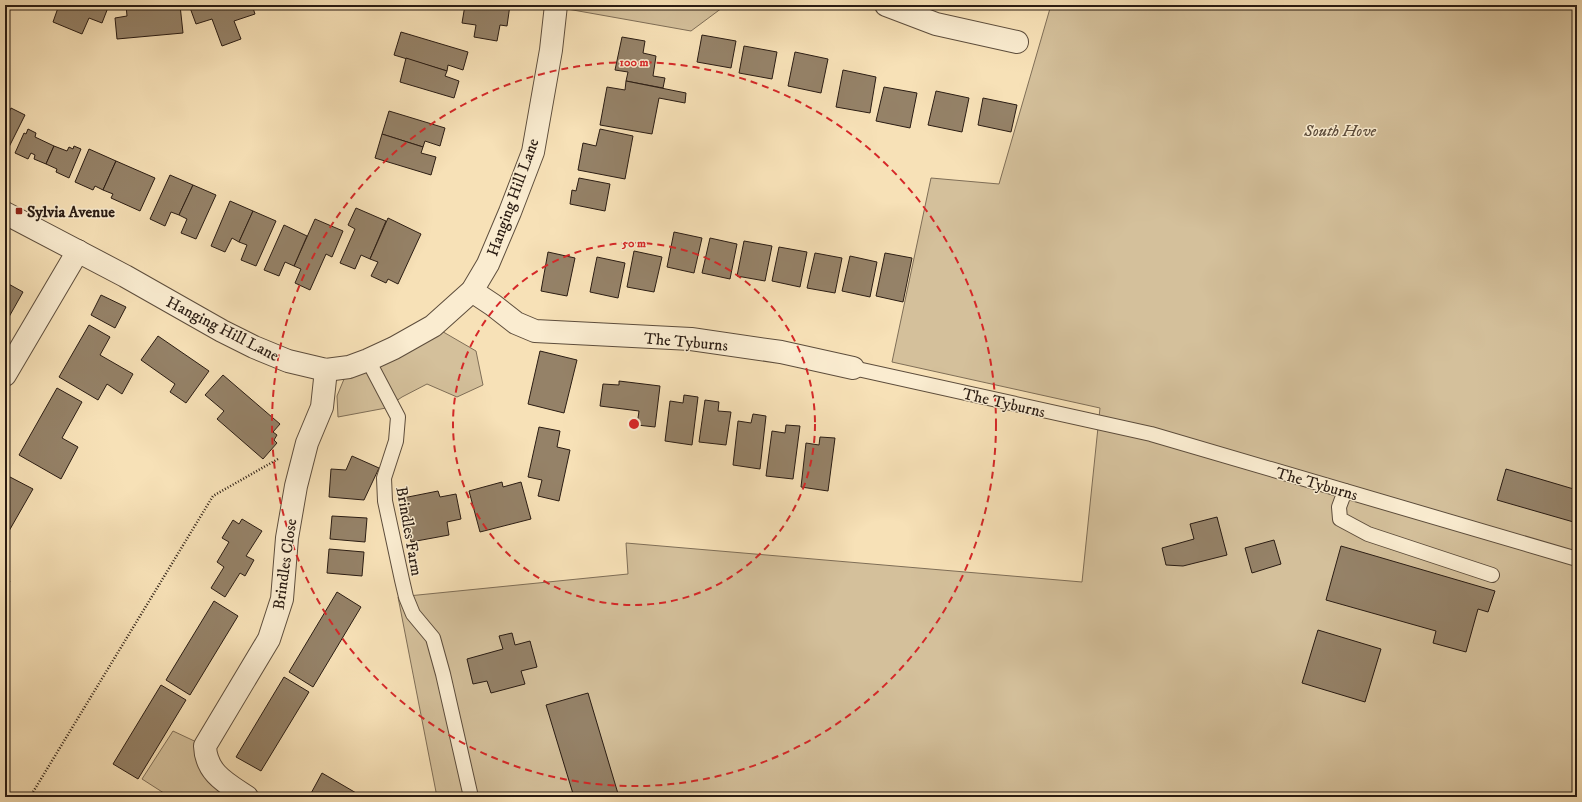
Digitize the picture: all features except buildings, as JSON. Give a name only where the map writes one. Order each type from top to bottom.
[{"type":"street","name":"Hanging Hill Lane","points":[[5,213],[254,347],[288,361],[326,370],[349,367],[368,360],[399,346],[433,326],[472,291],[488,264],[533,152],[552,50],[556,5]]},
{"type":"street","points":[[886,5],[936,24],[1017,42]]},
{"type":"street","points":[[5,375],[78,251]]},
{"type":"street","name":"The Tyburns","points":[[472,291],[516,323],[535,331],[690,339],[781,352],[853,368]]},
{"type":"street","name":"Brindles Close","points":[[247,797],[216,775],[205,757],[205,746],[269,639],[282,600],[287,538],[296,486],[307,444],[322,406],[326,370]]},
{"type":"lane","name":"Brindles Farm","points":[[368,360],[398,416],[396,442],[384,478],[385,501],[406,597],[413,614],[433,638],[443,674],[471,797]]},
{"type":"lane","name":"The Tyburns","points":[[853,368],[1151,434],[1535,546],[1577,560]]},
{"type":"lane","points":[[1345,491],[1339,507],[1340,519],[1368,534],[1492,575]]},
{"type":"path","points":[[30,797],[213,496],[307,444]]},
{"type":"green space","points":[[556,5],[726,5],[691,31],[556,7]]},
{"type":"green space","name":"South Hove","points":[[1051,5],[1577,5],[1577,797],[437,797],[398,597],[628,574],[626,543],[1082,582],[1100,408],[892,362],[931,178],[999,184]]},
{"type":"green space","points":[[433,326],[476,351],[483,385],[457,397],[427,384],[402,397],[386,408],[338,417],[337,396],[349,367]]},
{"type":"green space","points":[[173,731],[205,746],[247,797],[170,797],[142,779]]},
{"type":"place","name":"Sylvia Avenue","points":[[19,211]]}]
